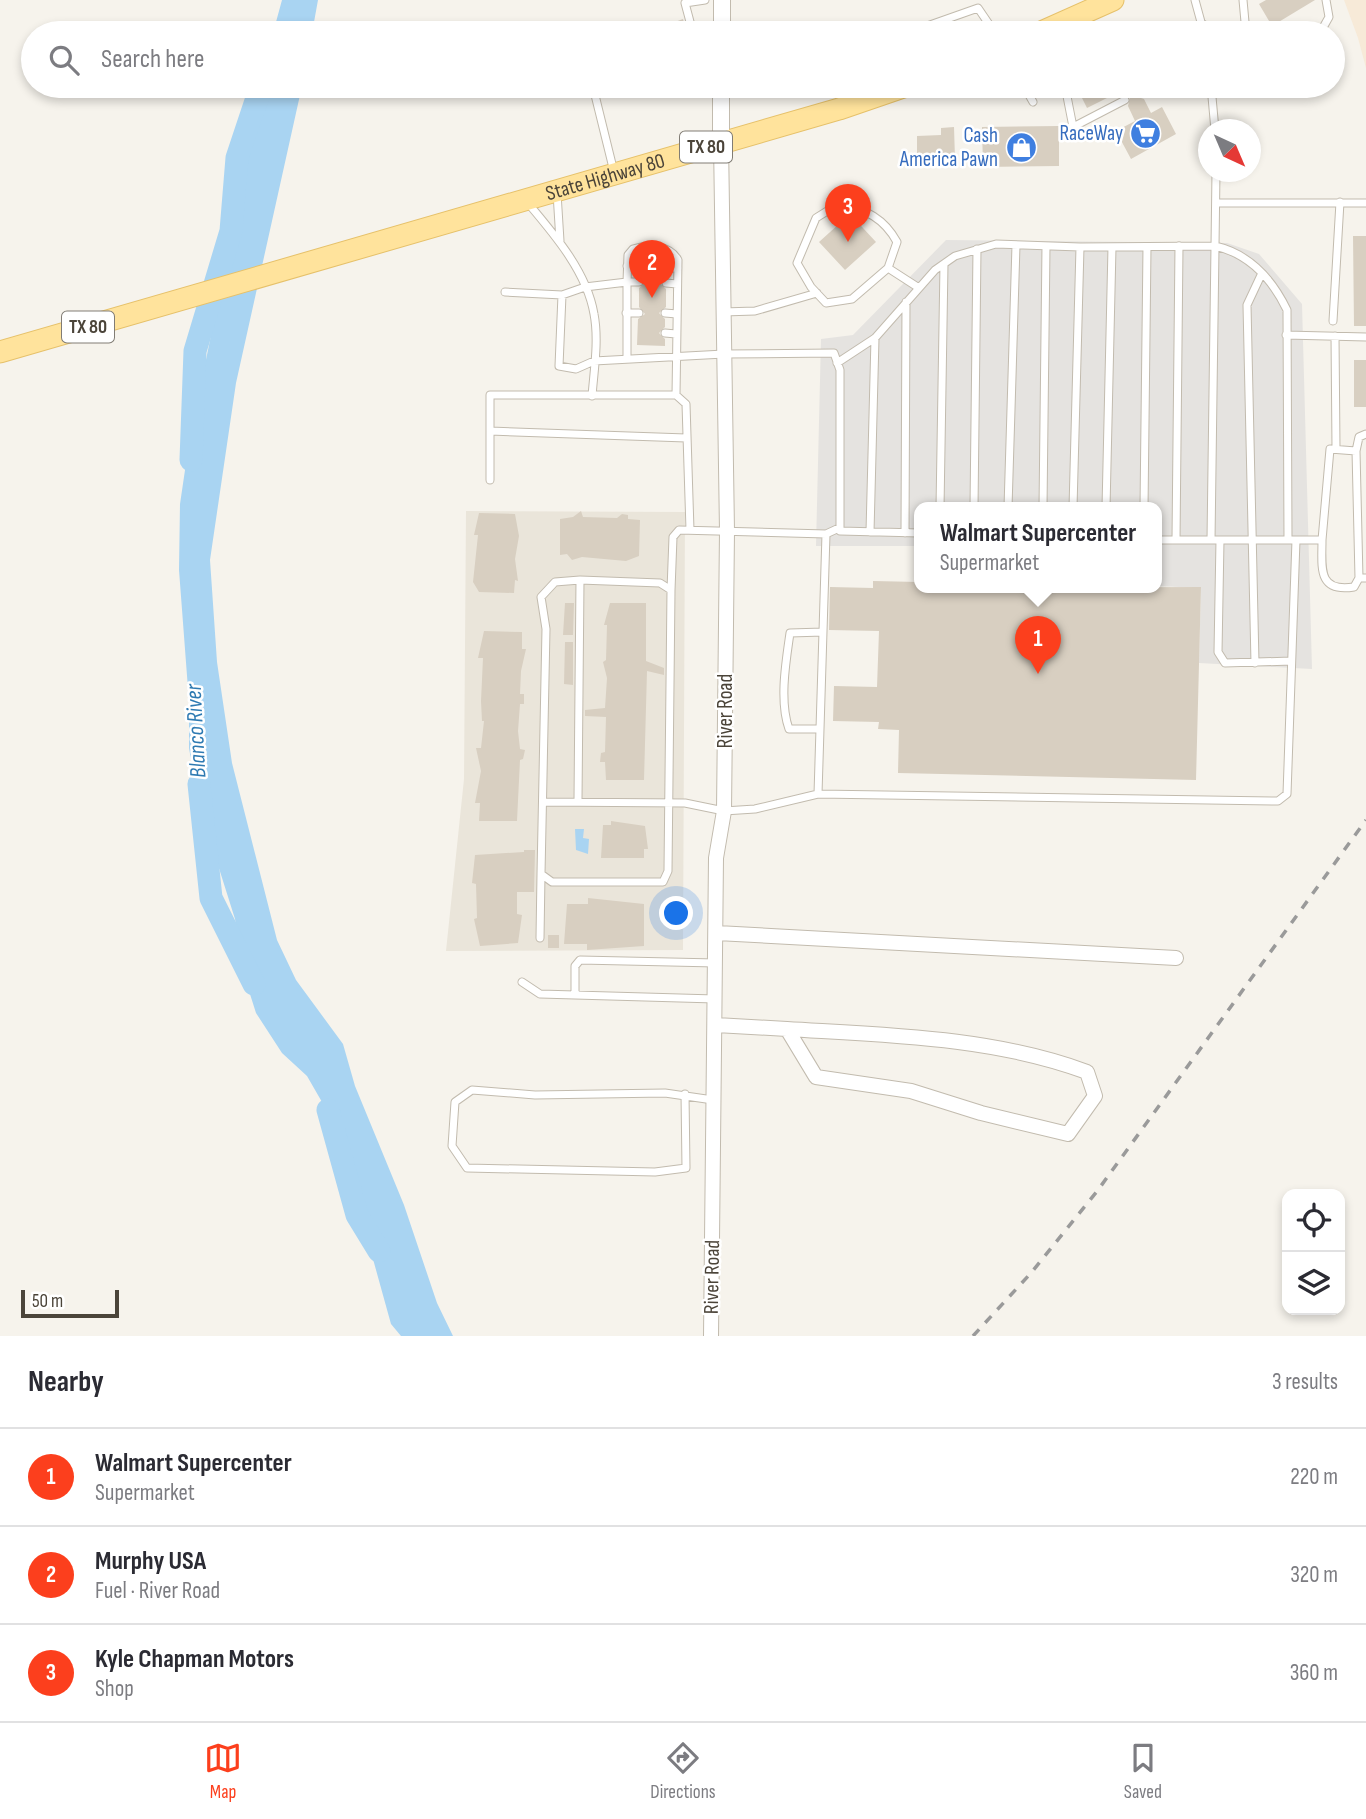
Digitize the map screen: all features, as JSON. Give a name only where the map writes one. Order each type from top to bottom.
[{"type":"main road","points":[[1079,21],[1103,2]]},
{"type":"main road","name":"State Highway 80","points":[[515,202],[871,98]]},
{"type":"main road","name":"TX 80","points":[[0,353],[515,202]]},
{"type":"street","points":[[722,0],[722,21]]},
{"type":"street","name":"River Road","points":[[711,1336],[716,858],[724,811],[727,531],[721,98]]},
{"type":"street","points":[[716,933],[1176,958]]},
{"type":"street","points":[[716,1025],[787,1029],[913,1037],[1051,1059],[1087,1072],[1095,1096],[1068,1134],[981,1114],[911,1091],[816,1077],[787,1029]]},
{"type":"lane","points":[[690,21],[685,3],[705,0]]},
{"type":"lane","points":[[1195,0],[1202,21]]},
{"type":"lane","points":[[1244,0],[1245,21]]},
{"type":"lane","points":[[1325,0],[1329,17],[1327,21]]},
{"type":"lane","points":[[941,21],[978,8],[987,21]]},
{"type":"lane","points":[[596,98],[614,172]]},
{"type":"lane","points":[[1031,98],[1033,102]]},
{"type":"lane","points":[[1067,98],[1073,127],[1125,100]]},
{"type":"lane","points":[[1212,98],[1214,119]]},
{"type":"lane","points":[[1216,182],[1215,540],[1218,652],[1225,663],[1291,661]]},
{"type":"lane","points":[[557,190],[560,241]]},
{"type":"lane","points":[[515,202],[560,241],[586,287],[594,315],[592,396]]},
{"type":"lane","points":[[1332,321],[1340,202]]},
{"type":"lane","points":[[839,203],[866,210],[889,228],[897,242],[888,268],[852,299],[826,303],[797,263],[816,218],[839,203]]},
{"type":"lane","points":[[1217,203],[1366,203]]},
{"type":"lane","points":[[544,802],[578,800],[667,803],[724,811],[755,810],[818,794],[1278,801],[1287,794],[1292,540],[1287,310],[1274,283],[1246,259],[1215,246],[1080,247],[996,244],[955,256],[944,264],[875,338],[837,363]]},
{"type":"lane","points":[[1008,502],[1016,245]]},
{"type":"lane","points":[[1043,502],[1046,246]]},
{"type":"lane","points":[[1176,540],[1179,246]]},
{"type":"lane","points":[[627,359],[628,255],[639,247],[667,248],[674,253],[678,268],[676,395]]},
{"type":"lane","points":[[1073,502],[1080,247]]},
{"type":"lane","points":[[1107,502],[1112,247]]},
{"type":"lane","points":[[1144,502],[1147,247]]},
{"type":"lane","points":[[974,502],[977,250]]},
{"type":"lane","points":[[940,502],[944,264]]},
{"type":"lane","points":[[627,266],[640,267]]},
{"type":"lane","points":[[667,268],[678,268]]},
{"type":"lane","points":[[888,268],[919,288]]},
{"type":"lane","points":[[1255,663],[1247,305],[1262,273]]},
{"type":"lane","points":[[505,292],[562,295],[586,287],[639,282]]},
{"type":"lane","points":[[666,283],[677,284]]},
{"type":"lane","points":[[723,312],[755,311],[817,293]]},
{"type":"lane","points":[[562,295],[559,366],[576,369],[594,361],[724,354],[834,353],[837,363],[839,531],[914,533]]},
{"type":"lane","points":[[905,533],[906,302]]},
{"type":"lane","points":[[626,313],[639,313]]},
{"type":"lane","points":[[665,313],[677,314]]},
{"type":"lane","points":[[627,331],[638,332]]},
{"type":"lane","points":[[665,333],[676,334]]},
{"type":"lane","points":[[1286,335],[1366,337]]},
{"type":"lane","points":[[1335,336],[1336,448]]},
{"type":"lane","points":[[870,532],[875,338]]},
{"type":"lane","points":[[490,480],[491,395],[676,395],[686,404],[690,530]]},
{"type":"lane","points":[[490,431],[686,438]]},
{"type":"lane","points":[[1356,450],[1330,449],[1327,457],[1321,573],[1329,585],[1340,589],[1354,587],[1363,578],[1356,450],[1359,437],[1366,434]]},
{"type":"lane","points":[[541,874],[552,882],[647,883],[663,882],[666,875],[670,590],[673,537],[678,530],[826,534],[839,528]]},
{"type":"lane","points":[[818,794],[826,534]]},
{"type":"lane","points":[[1162,540],[1322,540]]},
{"type":"lane","points":[[540,938],[546,629],[541,597],[555,582],[580,580],[660,583],[670,590]]},
{"type":"lane","points":[[578,800],[580,580]]},
{"type":"lane","points":[[820,729],[789,729],[785,718],[786,658],[790,633],[823,632]]},
{"type":"lane","points":[[575,995],[575,966],[580,961],[716,963]]},
{"type":"lane","points":[[522,982],[540,994],[716,999]]},
{"type":"lane","points":[[685,1094],[686,1168],[655,1172],[467,1168],[452,1146],[455,1102],[472,1090],[534,1095],[685,1094],[714,1101]]},
{"type":"shaded area","points":[[1344,0],[1366,0],[1366,68],[1358,38]]},
{"type":"shaded area","points":[[946,240],[1227,243],[1259,254],[1302,304],[1312,669],[1199,663],[1201,588],[1162,586],[1162,502],[914,502],[914,546],[816,546],[821,339],[853,335]]},
{"type":"shaded area","points":[[466,511],[685,512],[683,950],[446,951],[464,779]]},
{"type":"water","points":[[282,0],[318,0],[314,21],[276,21]]},
{"type":"water","points":[[258,98],[299,98],[236,383],[210,560],[217,662],[232,763],[277,940],[296,980],[343,1044],[355,1086],[404,1205],[437,1303],[453,1336],[401,1336],[391,1324],[358,1205],[326,1109],[307,1076],[282,1053],[256,1013],[243,972],[235,919],[199,805],[189,748],[189,702],[179,570],[180,504],[189,443],[238,203],[245,150]]},
{"type":"water","points":[[575,829],[584,829],[583,838],[589,839],[588,854],[576,850]]},
{"type":"building","points":[[1266,0],[1315,0],[1280,21],[1269,21],[1259,4]]},
{"type":"building","name":"RaceWay","points":[[1082,98],[1107,98],[1087,108]]},
{"type":"building","name":"RaceWay","points":[[1130,98],[1141,98],[1151,113],[1162,107],[1176,134],[1131,159],[1116,131],[1135,121],[1128,106]]},
{"type":"building","name":"Cash America Pawn","points":[[1059,126],[1059,166],[983,167],[982,127]]},
{"type":"building","points":[[954,127],[955,159],[940,160],[940,154],[917,156],[917,136],[941,135],[941,128]]},
{"type":"building","points":[[850,214],[876,242],[845,270],[819,242]]},
{"type":"building","points":[[1353,236],[1366,236],[1366,326],[1354,326]]},
{"type":"building","points":[[640,257],[667,258],[661,267],[667,277],[660,283],[666,289],[666,307],[659,313],[665,319],[665,327],[659,333],[665,339],[665,346],[637,345],[638,319],[645,314],[639,307],[639,288],[645,283],[640,273],[646,267]]},
{"type":"building","points":[[1354,360],[1366,360],[1366,407],[1354,407]]},
{"type":"building","points":[[581,511],[583,517],[617,518],[622,514],[628,515],[628,519],[640,520],[639,556],[626,561],[582,557],[572,560],[567,554],[560,555],[560,519],[573,517]]},
{"type":"building","points":[[479,513],[515,514],[519,536],[515,559],[518,581],[515,580],[514,593],[479,592],[473,582],[478,535],[474,535]]},
{"type":"building","points":[[873,581],[914,582],[914,593],[1162,593],[1162,587],[1201,587],[1196,780],[898,773],[899,730],[878,729],[879,722],[833,721],[834,686],[877,687],[879,631],[829,630],[830,587],[873,588]]},
{"type":"building","points":[[565,603],[574,603],[573,635],[563,635]]},
{"type":"building","points":[[610,603],[646,603],[646,661],[664,668],[664,675],[647,671],[644,780],[606,780],[605,762],[600,762],[601,753],[605,752],[606,717],[585,716],[585,710],[605,708],[607,678],[603,662],[606,660],[607,625],[604,625]]},
{"type":"building","points":[[484,631],[522,632],[522,649],[526,649],[520,694],[524,694],[524,704],[520,704],[518,731],[520,749],[525,750],[523,759],[520,760],[517,821],[479,821],[480,803],[475,803],[481,771],[476,748],[481,748],[484,721],[481,701],[483,658],[478,658]]},
{"type":"building","points":[[565,642],[573,642],[573,685],[564,684]]},
{"type":"building","points":[[611,821],[645,826],[648,849],[644,849],[644,858],[601,858],[603,825],[611,825]]},
{"type":"building","points":[[535,850],[534,892],[517,892],[517,914],[522,915],[518,943],[480,946],[474,919],[477,918],[476,884],[472,883],[475,855]]},
{"type":"building","points":[[588,898],[644,904],[644,946],[587,950],[587,944],[564,944],[567,904],[588,904]]},
{"type":"building","points":[[548,935],[559,935],[559,948],[548,948]]},
{"type":"waterway","name":"Blanco River","points":[[191,460],[195,351],[231,231],[237,158],[257,98]]},
{"type":"waterway","name":"Blanco River","points":[[199,784],[211,898],[254,984]]},
{"type":"waterway","name":"Blanco River","points":[[328,1110],[357,1215],[379,1251]]},
{"type":"railway","points":[[973,1336],[1031,1273],[1098,1190],[1366,820]]},
{"type":"place","name":"RaceWay","points":[[1146,133]]},
{"type":"place","name":"Cash America Pawn","points":[[1021,147]]},
{"type":"place","name":"Kyle Chapman Motors","points":[[848,242]]},
{"type":"place","name":"Murphy USA","points":[[652,298]]},
{"type":"place","name":"Walmart Supercenter","points":[[1038,674]]}]
